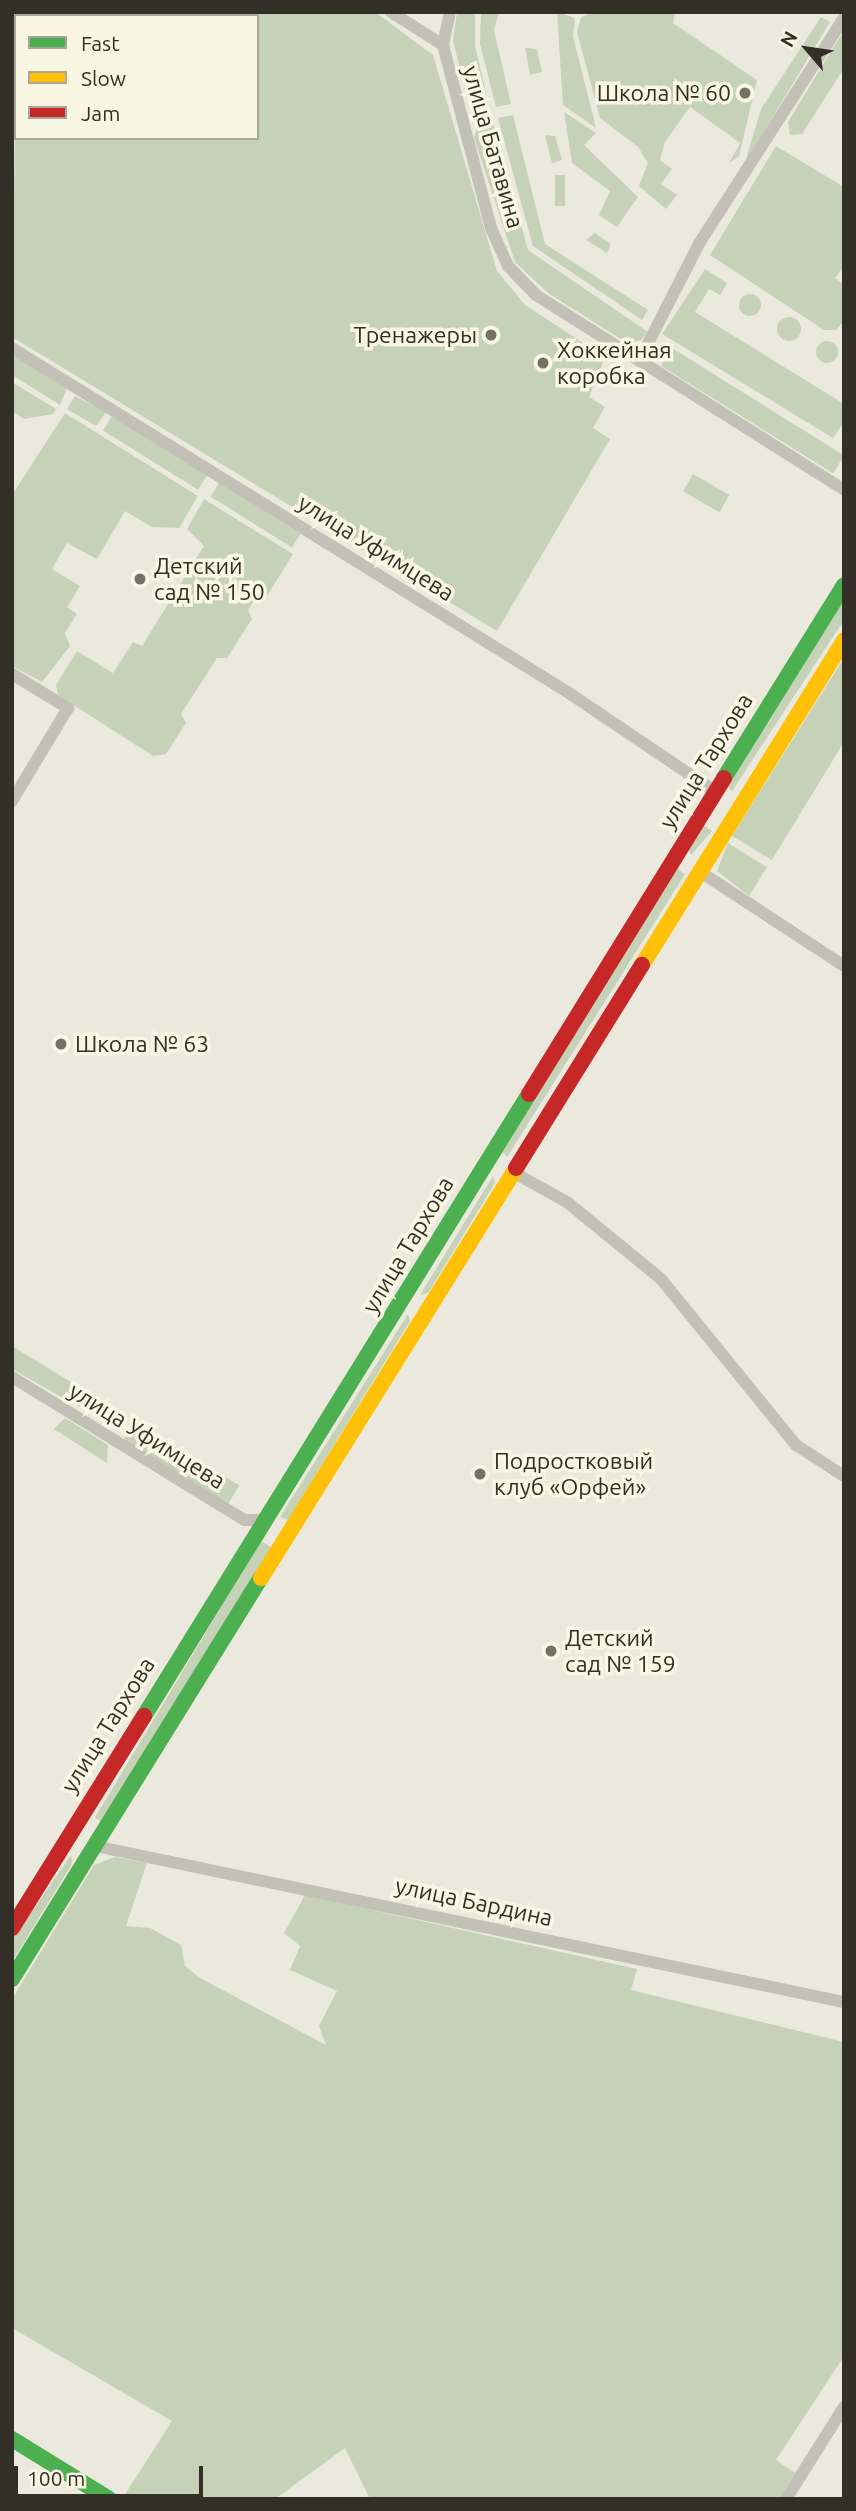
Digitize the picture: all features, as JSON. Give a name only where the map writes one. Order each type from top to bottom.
[{"type":"main road","name":"улица Тархова","points":[[12,1928],[713,790],[844,585]]},
{"type":"main road","points":[[12,1979],[844,640]]},
{"type":"main road","points":[[713,790],[740,807]]},
{"type":"main road","points":[[674,855],[699,871]]},
{"type":"main road","points":[[264,1520],[289,1535]]},
{"type":"main road","points":[[69,1835],[95,1846]]},
{"type":"main road","points":[[12,2439],[109,2499]]},
{"type":"street","points":[[391,12],[443,45]]},
{"type":"street","name":"улица Батавина","points":[[450,12],[443,45],[491,228],[508,266],[536,295],[844,490]]},
{"type":"street","points":[[639,361],[700,242],[844,18]]},
{"type":"street","name":"улица Уфимцева","points":[[12,348],[523,664],[713,790]]},
{"type":"street","points":[[12,674],[68,708],[12,801]]},
{"type":"street","points":[[699,871],[844,966]]},
{"type":"street","points":[[513,1172],[567,1202],[661,1279],[796,1445],[844,1476]]},
{"type":"street","name":"улица Уфимцева","points":[[12,1377],[244,1520],[264,1520]]},
{"type":"street","name":"улица Бардина","points":[[95,1846],[844,2002]]},
{"type":"street","points":[[786,2499],[844,2407]]},
{"type":"green space","points":[[36,12],[375,12],[433,55],[497,271],[525,305],[605,357],[589,397],[605,407],[593,428],[610,439],[497,631],[12,337],[15,140],[259,140],[259,14]]},
{"type":"green space","points":[[457,12],[475,12],[475,46],[487,96],[463,81],[453,41]]},
{"type":"green space","points":[[481,12],[499,12],[494,30],[511,104],[496,107],[480,44]]},
{"type":"green space","points":[[557,12],[575,18],[573,36],[596,128],[563,105]]},
{"type":"green space","points":[[595,12],[675,12],[673,23],[757,80],[739,156],[729,163],[740,143],[690,107],[665,142],[660,160],[672,169],[661,184],[677,195],[666,209],[639,186],[648,163],[638,147],[600,118],[577,32],[581,17]]},
{"type":"green space","points":[[821,17],[830,22],[745,163],[761,109]]},
{"type":"green space","points":[[844,30],[844,68],[802,134],[790,135],[788,122]]},
{"type":"green space","points":[[525,48],[537,49],[542,72],[530,75]]},
{"type":"green space","points":[[464,88],[489,104],[490,109],[472,110]]},
{"type":"green space","points":[[564,112],[596,133],[584,145],[638,197],[617,227],[599,215],[610,191],[572,163]]},
{"type":"green space","points":[[513,115],[545,244],[648,310],[642,320],[533,246],[498,118]]},
{"type":"green space","points":[[492,120],[528,250],[648,332],[641,340],[627,343],[548,293],[515,262],[474,138],[477,127]]},
{"type":"green space","points":[[545,135],[555,136],[562,160],[552,163]]},
{"type":"green space","points":[[776,146],[844,187],[844,266],[835,278],[844,285],[844,321],[836,330],[824,330],[710,255]]},
{"type":"green space","points":[[555,175],[565,175],[565,206],[555,206]]},
{"type":"green space","points":[[595,233],[611,244],[607,253],[586,240]]},
{"type":"green space","points":[[705,269],[727,283],[720,295],[709,289],[695,312],[844,404],[844,422],[833,438],[662,334]]},
{"type":"green space","points":[[750,294],[758,297],[761,305],[758,313],[750,316],[742,313],[739,305],[742,297]]},
{"type":"green space","points":[[789,317],[797,321],[801,329],[797,337],[789,341],[781,337],[777,329],[781,321]]},
{"type":"green space","points":[[827,341],[835,344],[838,352],[835,360],[827,363],[819,360],[816,352],[819,344]]},
{"type":"green space","points":[[672,348],[844,455],[833,473],[661,366]]},
{"type":"green space","points":[[12,354],[67,388],[60,405],[12,375]]},
{"type":"green space","points":[[12,382],[56,409],[53,414],[24,419],[12,411]]},
{"type":"green space","points":[[75,396],[106,412],[96,426],[67,409]]},
{"type":"green space","points":[[65,413],[198,496],[179,528],[152,527],[125,511],[97,559],[67,543],[52,569],[80,586],[67,607],[77,614],[65,633],[70,646],[42,682],[12,666],[12,495]]},
{"type":"green space","points":[[112,416],[207,475],[198,490],[103,430]]},
{"type":"green space","points":[[693,474],[729,495],[719,512],[683,491]]},
{"type":"green space","points":[[219,483],[300,534],[292,547],[211,497]]},
{"type":"green space","points":[[204,499],[293,554],[267,596],[257,596],[248,610],[252,619],[227,658],[217,658],[181,714],[186,723],[166,754],[153,756],[58,695],[56,685],[77,651],[113,673],[133,642],[142,646],[204,546],[187,529]]},
{"type":"green space","points":[[844,600],[844,620],[732,791],[728,787]]},
{"type":"green space","points":[[844,658],[844,742],[772,860],[732,836]]},
{"type":"green space","points":[[703,825],[712,831],[691,855],[689,850]]},
{"type":"green space","points":[[728,843],[767,867],[749,896],[717,871]]},
{"type":"green space","points":[[677,868],[685,874],[507,1157],[503,1152]]},
{"type":"green space","points":[[493,1176],[495,1183],[428,1293],[420,1295]]},
{"type":"green space","points":[[408,1314],[410,1321],[288,1520],[280,1517]]},
{"type":"green space","points":[[12,1346],[125,1415],[116,1428],[12,1369]]},
{"type":"green space","points":[[65,1418],[108,1445],[107,1463],[54,1429]]},
{"type":"green space","points":[[134,1422],[239,1485],[229,1503],[123,1440]]},
{"type":"green space","points":[[261,1541],[271,1547],[105,1824],[95,1818]]},
{"type":"green space","points":[[71,1855],[72,1864],[12,1962],[12,1940]]},
{"type":"green space","points":[[115,1857],[147,1863],[126,1926],[150,1928],[181,1945],[185,1966],[200,1978],[326,2045],[319,2026],[337,1991],[290,1970],[300,1946],[284,1933],[305,1895],[637,1969],[631,1990],[844,2042],[844,2356],[776,2460],[795,2473],[779,2499],[370,2499],[345,2448],[275,2499],[122,2499],[172,2421],[12,2328],[12,1999],[94,1865]]},
{"type":"traffic: fast","points":[[724,778],[844,585]]},
{"type":"traffic: fast","points":[[144,1716],[529,1094]]},
{"type":"traffic: fast","points":[[12,1979],[261,1578]]},
{"type":"traffic: fast","points":[[12,2439],[109,2499]]},
{"type":"traffic: slow","points":[[642,965],[844,640]]},
{"type":"traffic: slow","points":[[261,1578],[516,1168]]},
{"type":"traffic: jam","points":[[529,1094],[724,778]]},
{"type":"traffic: jam","points":[[516,1168],[642,965]]},
{"type":"traffic: jam","points":[[12,1928],[144,1716]]},
{"type":"place","name":"Школа № 60","points":[[745,93]]},
{"type":"place","name":"Тренажеры","points":[[491,335]]},
{"type":"place","name":"Хоккейная коробка","points":[[543,363]]},
{"type":"place","name":"Детский сад № 150","points":[[140,579]]},
{"type":"place","name":"Школа № 63","points":[[61,1044]]},
{"type":"place","name":"Подростковый клуб «Орфей»","points":[[480,1474]]},
{"type":"place","name":"Детский сад № 159","points":[[551,1651]]}]
